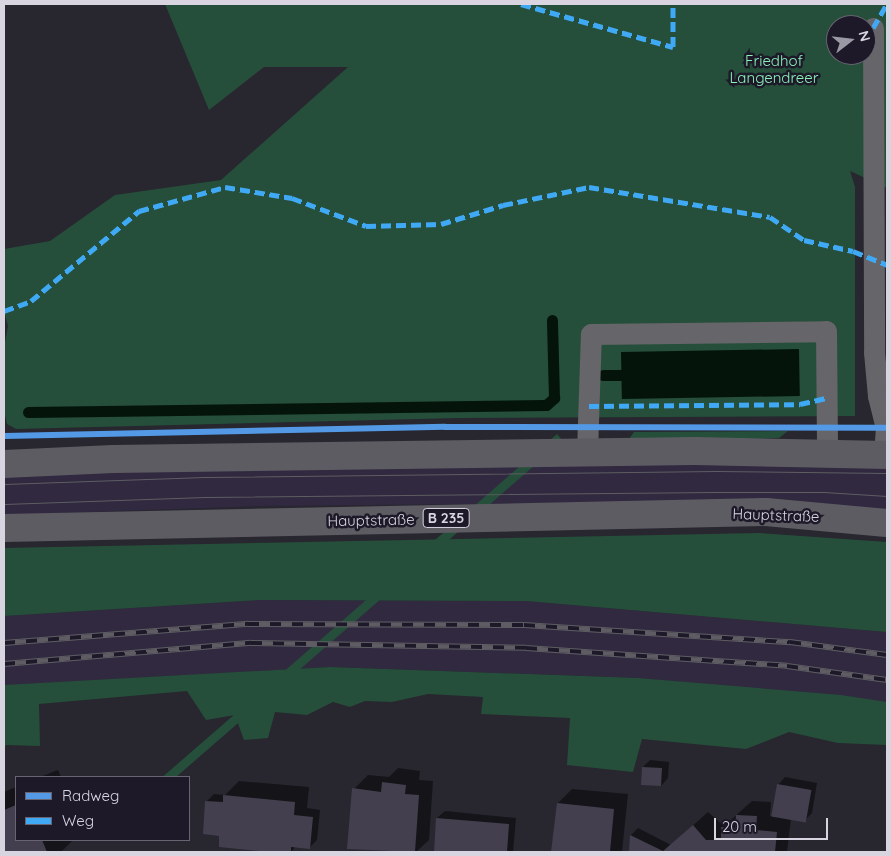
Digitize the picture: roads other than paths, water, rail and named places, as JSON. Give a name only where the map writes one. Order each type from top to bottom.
[{"type":"main road","points":[[4,464],[113,459],[588,452],[886,454]]},
{"type":"main road","name":"Hauptstraße","points":[[4,528],[766,512],[887,523]]},
{"type":"lane","points":[[873,65],[874,352],[878,396],[886,428],[886,454]]},
{"type":"lane","points":[[588,452],[591,334],[826,331],[827,453]]},
{"type":"waterway","points":[[28,412],[546,405],[554,398],[552,320]]},
{"type":"waterway","points":[[603,375],[635,375]]},
{"type":"tram line","points":[[4,484],[205,477],[716,471],[887,473]]},
{"type":"tram line","points":[[4,504],[205,497],[715,492],[824,492],[887,496]]},
{"type":"railway","points":[[4,643],[248,624],[524,625],[790,642],[887,655]]},
{"type":"railway","points":[[4,664],[251,643],[526,648],[787,666],[887,680]]},
{"type":"park label","name":"Friedhof Langendreer","points":[[774,68]]}]
